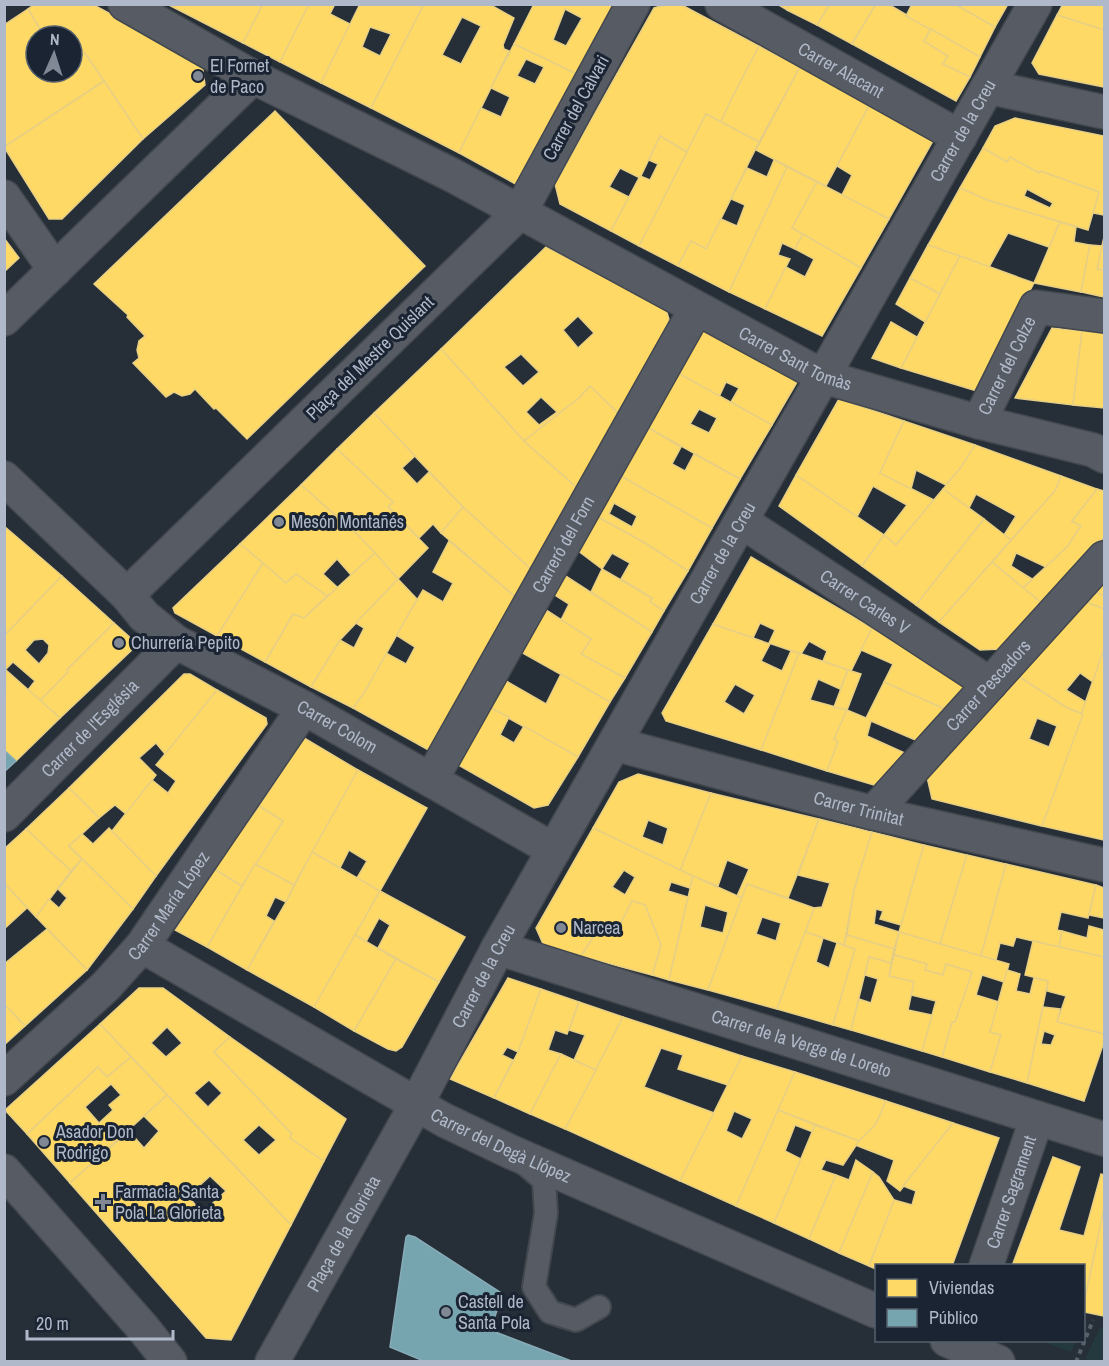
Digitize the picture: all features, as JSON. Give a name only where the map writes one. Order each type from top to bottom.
[{"type":"street","points":[[125,4],[253,77],[452,175],[519,212]]},
{"type":"street","name":"Carrer del Calvari","points":[[519,212],[633,4]]},
{"type":"street","name":"Carrer Alacant","points":[[722,4],[960,138]]},
{"type":"street","name":"Carrer de la Creu","points":[[416,1105],[498,948],[1035,4]]},
{"type":"street","points":[[4,319],[253,77]]},
{"type":"street","points":[[988,87],[1104,112]]},
{"type":"street","points":[[4,197],[56,270]]},
{"type":"street","name":"Carrer Sant Tomàs","points":[[519,212],[824,377],[979,422],[1101,452]]},
{"type":"street","name":"Plaça del Mestre Quislant","points":[[127,595],[519,212]]},
{"type":"street","name":"Carrer del Colze","points":[[979,422],[1036,307],[1104,316]]},
{"type":"street","name":"Carreró del Forn","points":[[431,780],[696,309]]},
{"type":"street","points":[[4,478],[127,595]]},
{"type":"street","name":"Carrer Carles V","points":[[741,521],[990,684]]},
{"type":"street","name":"Carrer Pescadors","points":[[873,813],[1104,558]]},
{"type":"street","name":"Carrer Colom","points":[[127,595],[144,616],[176,642],[304,708],[554,850]]},
{"type":"street","name":"Carrer de l'Església","points":[[4,815],[176,642]]},
{"type":"street","name":"Carrer María López","points":[[4,1079],[106,986],[142,946],[304,708]]},
{"type":"street","name":"Carrer Trinitat","points":[[615,744],[873,813],[1104,865]]},
{"type":"street","name":"Carrer del Degà Llópez","points":[[142,946],[416,1105],[511,1152],[875,1311]]},
{"type":"street","name":"Carrer de la Verge de Loreto","points":[[498,948],[1037,1118],[1103,1133]]},
{"type":"street","name":"Plaça de la Glorieta","points":[[272,1362],[416,1105]]},
{"type":"street","name":"Carrer Sagrament","points":[[987,1264],[1037,1118]]},
{"type":"street","points":[[4,1171],[143,1328],[170,1362]]},
{"type":"street","points":[[955,1342],[998,1362]]},
{"type":"lane","points":[[511,1152],[544,1180],[546,1213],[538,1250],[534,1287],[550,1312],[576,1320],[599,1307]]},
{"type":"path","points":[[1085,1340],[1093,1320]]},
{"type":"path","points":[[1076,1362],[1084,1342]]},
{"type":"green space","points":[[1100,1327],[1104,1328],[1104,1361],[1085,1359]]},
{"type":"green space","points":[[1044,1342],[1075,1342],[1071,1352]]},
{"type":"building: Viviendas","points":[[35,4],[92,4],[202,63],[205,85],[143,139],[84,54],[84,24],[37,24],[28,9]]},
{"type":"building: Viviendas","points":[[167,4],[263,4],[243,43]]},
{"type":"building: Viviendas","points":[[263,4],[309,5],[280,62],[243,43]]},
{"type":"building: Viviendas","points":[[309,4],[335,4],[330,14],[350,24],[321,83],[280,62]]},
{"type":"building: Viviendas","points":[[360,4],[424,4],[371,108],[321,83]],"holes":[[[370,27],[391,34],[380,56],[362,47]]]},
{"type":"building: Viviendas","points":[[424,4],[489,4],[514,18],[503,45],[504,49],[509,51],[459,153],[371,108]],"holes":[[[462,17],[481,26],[461,64],[442,55]]]},
{"type":"building: Viviendas","points":[[534,4],[616,4],[579,75],[514,44]],"holes":[[[565,9],[582,18],[566,46],[553,40]]]},
{"type":"building: Viviendas","points":[[668,4],[680,4],[759,46],[721,122],[706,114],[687,152],[660,136],[640,178],[620,168],[609,187],[629,197],[611,231],[560,204],[555,184],[654,8]]},
{"type":"building: Viviendas","points":[[777,4],[789,4],[787,10]]},
{"type":"building: Viviendas","points":[[789,4],[830,4],[817,25],[787,10]]},
{"type":"building: Viviendas","points":[[830,4],[876,4],[852,44],[817,25]]},
{"type":"building: Viviendas","points":[[876,4],[888,4],[931,29],[924,41],[948,56],[943,64],[970,77],[956,101],[852,44]]},
{"type":"building: Viviendas","points":[[912,4],[955,4],[995,27],[980,57],[906,16]]},
{"type":"building: Viviendas","points":[[955,4],[1008,4],[995,27]]},
{"type":"building: Viviendas","points":[[1063,4],[1104,4],[1104,30],[1057,15]]},
{"type":"building: Viviendas","points":[[28,9],[37,24],[24,24],[24,84],[84,84],[85,53],[104,81],[4,147],[4,25]]},
{"type":"building: Viviendas","points":[[1057,15],[1104,30],[1104,87],[1039,74],[1032,63]]},
{"type":"building: Viviendas","points":[[931,29],[980,57],[970,77],[943,64],[948,56],[924,41]]},
{"type":"building: Viviendas","points":[[514,44],[579,75],[521,187],[459,153],[481,108],[501,117],[510,97],[491,88]],"holes":[[[526,59],[544,67],[535,84],[517,76]]]},
{"type":"building: Viviendas","points":[[759,46],[800,67],[759,142],[721,122]]},
{"type":"building: Viviendas","points":[[800,67],[870,104],[826,186],[756,150]]},
{"type":"building: Viviendas","points":[[104,81],[143,139],[62,219],[49,219],[4,147]]},
{"type":"building: Viviendas","points":[[870,104],[934,139],[889,219],[842,195],[852,175],[837,166]]},
{"type":"building: Viviendas","points":[[275,111],[425,266],[247,439],[195,389],[190,394],[182,396],[174,392],[166,397],[133,363],[139,358],[137,350],[139,341],[145,336],[127,317],[128,315],[94,284]]},
{"type":"building: Viviendas","points":[[706,114],[759,142],[706,249],[691,241],[678,266],[639,246]]},
{"type":"building: Viviendas","points":[[1015,118],[1104,136],[1104,215],[1093,213],[1099,192],[1040,171],[1039,173],[1010,157],[1007,162],[983,148],[995,126]]},
{"type":"building: Viviendas","points":[[660,136],[687,152],[639,246],[611,231],[640,176],[650,180],[658,164],[649,160]]},
{"type":"building: Viviendas","points":[[983,148],[1007,162],[1010,157],[1039,173],[1040,171],[1099,192],[1088,230],[987,200],[960,188]],"holes":[[[1027,189],[1053,203],[1050,208],[1024,196]]]},
{"type":"building: Viviendas","points":[[774,160],[787,167],[729,292],[678,266],[691,241],[706,249],[721,219],[737,226],[745,205],[731,199],[747,168],[767,177]]},
{"type":"building: Viviendas","points":[[787,167],[817,182],[792,228],[803,234],[795,249],[782,243],[778,255],[790,259],[765,309],[729,292]]},
{"type":"building: Viviendas","points":[[817,182],[889,219],[861,268],[792,228]]},
{"type":"building: Viviendas","points":[[960,188],[987,200],[1060,222],[1049,247],[1008,233],[989,267],[928,245]]},
{"type":"building: Viviendas","points":[[1060,222],[1076,227],[1074,242],[1090,245],[1081,292],[1034,283]]},
{"type":"building: Viviendas","points":[[803,234],[861,268],[822,336],[765,309],[786,267],[805,277],[814,259],[795,249]]},
{"type":"building: Viviendas","points":[[1104,237],[1104,270],[1097,269]]},
{"type":"building: Viviendas","points":[[4,238],[19,258],[4,272]]},
{"type":"building: Viviendas","points":[[928,245],[960,256],[940,294],[910,278]]},
{"type":"building: Viviendas","points":[[1090,245],[1102,246],[1097,269],[1104,270],[1104,297],[1081,292]]},
{"type":"building: Viviendas","points":[[546,247],[666,309],[672,330],[623,418],[590,386],[579,398],[524,441],[441,349]],"holes":[[[578,316],[594,333],[578,348],[563,330]],[[521,354],[539,372],[523,386],[504,367]],[[541,397],[557,412],[539,425],[526,412]]]},
{"type":"building: Viviendas","points":[[960,256],[1034,283],[977,391],[901,368]]},
{"type":"building: Viviendas","points":[[910,278],[940,294],[925,322],[896,304]]},
{"type":"building: Viviendas","points":[[891,322],[917,337],[901,368],[872,358]]},
{"type":"building: Viviendas","points":[[704,328],[800,377],[772,425],[731,402],[739,388],[726,382],[719,397],[678,373]]},
{"type":"building: Viviendas","points":[[1052,328],[1082,331],[1073,405],[1015,398]]},
{"type":"building: Viviendas","points":[[1082,331],[1104,333],[1104,408],[1073,405]]},
{"type":"building: Viviendas","points":[[441,349],[524,441],[582,492],[535,573],[463,507],[374,413]]},
{"type":"building: Viviendas","points":[[678,373],[772,425],[740,479],[647,427]],"holes":[[[699,409],[717,418],[709,433],[690,424]]]},
{"type":"building: Viviendas","points":[[590,386],[623,418],[582,492],[524,441],[579,398]]},
{"type":"building: Viviendas","points":[[839,399],[904,421],[880,473],[934,500],[896,545],[884,535],[907,505],[873,486],[857,517],[796,475]]},
{"type":"building: Viviendas","points":[[374,413],[415,456],[402,468],[417,484],[429,472],[463,507],[441,533],[433,524],[419,538],[388,507],[393,502],[337,449]]},
{"type":"building: Viviendas","points":[[904,421],[975,445],[962,466],[946,485],[916,470],[911,489],[880,473]]},
{"type":"building: Viviendas","points":[[647,427],[681,447],[672,464],[685,471],[694,454],[740,479],[712,528],[619,475]]},
{"type":"building: Viviendas","points":[[975,445],[1061,476],[1055,491],[1011,540],[1004,535],[1016,516],[976,494],[969,508],[943,489],[962,466]]},
{"type":"building: Viviendas","points":[[337,449],[393,502],[388,507],[428,548],[398,579],[360,537],[301,485]]},
{"type":"building: Viviendas","points":[[619,475],[712,528],[688,571],[645,543],[596,516]],"holes":[[[614,503],[637,516],[632,527],[609,514]]]},
{"type":"building: Viviendas","points":[[796,475],[884,535],[862,566],[779,506]]},
{"type":"building: Viviendas","points":[[1061,476],[1097,489],[1072,521],[1081,526],[1067,547],[1046,567],[1016,553],[1011,566],[1032,579],[1023,588],[992,562],[1055,491]]},
{"type":"building: Viviendas","points":[[301,485],[375,553],[351,575],[337,559],[323,574],[338,588],[327,596],[296,574],[286,583],[240,544]]},
{"type":"building: Viviendas","points":[[943,489],[984,519],[916,605],[862,566],[884,535],[896,545]]},
{"type":"building: Viviendas","points":[[1097,489],[1104,491],[1104,537],[1044,605],[1023,588],[1067,547],[1081,526],[1072,521]]},
{"type":"building: Viviendas","points":[[463,507],[535,573],[519,600],[441,533]]},
{"type":"building: Viviendas","points":[[596,516],[645,543],[688,571],[664,611],[650,602],[652,598],[621,579],[630,563],[612,553],[602,569],[577,550]]},
{"type":"building: Viviendas","points":[[984,519],[1011,540],[939,622],[916,605]]},
{"type":"building: Viviendas","points":[[4,526],[62,576],[4,636]]},
{"type":"building: Viviendas","points":[[449,541],[519,600],[432,752],[353,708],[386,653],[406,664],[415,647],[396,635],[423,590],[443,602],[453,583],[433,572]]},
{"type":"building: Viviendas","points":[[240,544],[263,563],[217,636],[175,613],[173,608]]},
{"type":"building: Viviendas","points":[[375,553],[398,579],[340,640],[311,687],[265,662],[293,614],[304,618]]},
{"type":"building: Viviendas","points":[[751,557],[872,628],[851,671],[823,661],[827,651],[809,641],[801,654],[769,643],[775,630],[760,623],[753,638],[713,624]]},
{"type":"building: Viviendas","points":[[992,562],[1044,605],[1002,649],[980,650],[939,622]]},
{"type":"building: Viviendas","points":[[263,563],[286,583],[296,574],[327,596],[304,618],[293,614],[265,662],[217,636]]},
{"type":"building: Viviendas","points":[[602,569],[652,598],[650,602],[664,611],[652,632],[591,592]]},
{"type":"building: Viviendas","points":[[561,573],[652,632],[625,678],[581,654],[591,639],[561,620],[569,604],[550,592]]},
{"type":"building: Viviendas","points":[[62,576],[114,623],[40,701],[28,690],[35,681],[13,662],[4,671],[4,636]],"holes":[[[43,639],[49,645],[48,653],[39,664],[25,650],[34,640]]]},
{"type":"building: Viviendas","points":[[398,579],[417,599],[364,693],[353,708],[311,687],[340,640],[354,648],[364,628],[356,623]]},
{"type":"building: Viviendas","points":[[1104,582],[1104,596],[1095,592]]},
{"type":"building: Viviendas","points":[[1095,592],[1104,596],[1104,609],[1086,602]]},
{"type":"building: Viviendas","points":[[1086,602],[1104,609],[1104,649],[1093,682],[1080,673],[1066,690],[1086,702],[1083,714],[1067,708],[1018,676]]},
{"type":"building: Viviendas","points":[[543,608],[591,639],[581,654],[625,678],[610,702],[519,651]]},
{"type":"building: Viviendas","points":[[114,623],[133,640],[134,648],[60,718],[40,701]]},
{"type":"building: Viviendas","points":[[713,624],[770,644],[761,661],[782,671],[791,651],[799,653],[761,750],[666,721],[662,713]],"holes":[[[735,684],[755,695],[744,714],[724,702]]]},
{"type":"building: Viviendas","points":[[872,628],[969,685],[947,710],[884,682],[893,664],[861,650]]},
{"type":"building: Viviendas","points":[[1104,649],[1104,840],[1042,826]]},
{"type":"building: Viviendas","points":[[799,653],[848,670],[840,689],[818,679],[810,700],[847,710],[834,739],[838,742],[827,771],[761,750]]},
{"type":"building: Viviendas","points":[[6,670],[60,718],[16,761],[4,750]]},
{"type":"building: Viviendas","points":[[848,670],[861,674],[847,710],[834,707]]},
{"type":"building: Viviendas","points":[[184,674],[190,674],[217,690],[166,755],[156,743],[139,758],[156,775],[126,814],[115,805],[99,818],[69,788]]},
{"type":"building: Viviendas","points":[[561,674],[610,702],[578,757],[485,705],[501,678],[546,704]]},
{"type":"building: Viviendas","points":[[1018,676],[1067,708],[1083,714],[1042,826],[932,799],[927,777]],"holes":[[[1037,718],[1057,726],[1049,747],[1029,739]]]},
{"type":"building: Viviendas","points":[[884,682],[947,710],[918,741],[871,721],[867,736],[907,754],[877,786],[827,771],[838,742],[834,739],[847,710],[866,718]]},
{"type":"building: Viviendas","points":[[217,690],[266,718],[267,724],[156,876],[112,831],[152,780],[168,793],[176,781],[156,765]]},
{"type":"building: Viviendas","points":[[485,705],[509,717],[500,735],[514,743],[524,726],[578,757],[548,805],[534,808],[453,762]]},
{"type":"building: Viviendas","points":[[304,738],[358,770],[294,885],[255,864],[283,821],[259,806]]},
{"type":"building: Viviendas","points":[[358,770],[427,808],[380,891],[357,878],[367,861],[349,850],[340,868],[312,852]]},
{"type":"building: Viviendas","points":[[638,774],[711,793],[680,871],[593,828],[619,782]],"holes":[[[648,820],[668,828],[663,845],[642,837]]]},
{"type":"building: Viviendas","points":[[69,788],[99,818],[69,846],[82,859],[71,871],[26,829]]},
{"type":"building: Viviendas","points":[[711,793],[819,819],[788,898],[747,884],[742,898],[737,896],[749,869],[727,860],[718,886],[680,871]]},
{"type":"building: Viviendas","points":[[259,806],[283,821],[242,886],[214,869]]},
{"type":"building: Viviendas","points":[[819,819],[872,832],[854,890],[844,945],[805,932],[814,908],[822,907],[830,883],[798,875]]},
{"type":"building: Viviendas","points":[[109,828],[156,876],[133,909],[69,846],[82,834],[93,844]]},
{"type":"building: Viviendas","points":[[593,828],[693,876],[690,888],[671,882],[668,891],[688,897],[669,980],[652,975],[661,945],[645,905],[632,901],[617,931],[603,922],[581,956],[544,946],[536,928]],"holes":[[[624,870],[635,877],[625,895],[612,887]]]},
{"type":"building: Viviendas","points":[[26,829],[71,871],[36,917],[4,883],[4,849]]},
{"type":"building: Viviendas","points":[[872,832],[924,845],[901,925],[880,919],[883,911],[876,909],[874,924],[899,932],[894,949],[847,935],[854,890]]},
{"type":"building: Viviendas","points":[[924,845],[967,855],[940,944],[899,932]]},
{"type":"building: Viviendas","points":[[312,852],[380,891],[314,1007],[247,970]]},
{"type":"building: Viviendas","points":[[967,855],[1006,864],[981,956],[940,944]]},
{"type":"building: Viviendas","points":[[82,859],[133,909],[87,970],[36,917],[49,899],[59,908],[67,898],[58,889]]},
{"type":"building: Viviendas","points":[[255,864],[294,885],[286,902],[275,897],[266,916],[274,921],[247,970],[207,947]]},
{"type":"building: Viviendas","points":[[1006,864],[1096,885],[1088,918],[1061,912],[1057,930],[1062,931],[1059,947],[1016,937],[1013,946],[1000,943],[996,960],[981,956]]},
{"type":"building: Viviendas","points":[[214,869],[242,886],[207,947],[175,930]]},
{"type":"building: Viviendas","points":[[693,876],[742,898],[708,990],[669,980]],"holes":[[[705,905],[728,912],[723,933],[700,927]]]},
{"type":"building: Viviendas","points":[[4,883],[27,908],[4,929]]},
{"type":"building: Viviendas","points":[[747,884],[814,908],[777,1009],[708,990]],"holes":[[[762,917],[781,923],[776,941],[756,934]]]},
{"type":"building: Viviendas","points":[[1096,885],[1104,888],[1104,918],[1089,915]]},
{"type":"building: Viviendas","points":[[380,891],[465,937],[439,982],[378,948],[390,925],[379,918],[366,942],[355,935]]},
{"type":"building: Viviendas","points":[[632,901],[645,905],[661,945],[652,975],[581,956],[603,922],[617,931]]},
{"type":"building: Viviendas","points":[[1089,926],[1104,930],[1104,957],[1059,947],[1062,931],[1087,938]]},
{"type":"building: Viviendas","points":[[47,929],[87,970],[25,1026],[4,1004],[4,964]]},
{"type":"building: Viviendas","points":[[805,932],[823,938],[816,962],[829,968],[837,943],[855,949],[833,1025],[777,1009]]},
{"type":"building: Viviendas","points":[[899,932],[1009,964],[1004,982],[982,975],[976,995],[999,1002],[990,1032],[1001,1035],[990,1072],[942,1057],[952,1022],[955,1022],[972,972],[946,964],[943,975],[925,970],[927,964],[894,955]]},
{"type":"building: Viviendas","points":[[355,935],[396,959],[354,1031],[314,1007]]},
{"type":"building: Viviendas","points":[[847,935],[894,949],[891,963],[869,957],[851,1030],[833,1025],[855,949],[844,945]]},
{"type":"building: Viviendas","points":[[1033,941],[1104,957],[1104,1034],[1057,1022],[1066,996],[1047,991],[1048,981],[1025,975]]},
{"type":"building: Viviendas","points":[[894,955],[927,964],[925,970],[943,975],[946,964],[972,972],[955,1022],[952,1022],[942,1057],[922,1051],[936,1001],[911,995],[914,982],[889,976]]},
{"type":"building: Viviendas","points":[[869,957],[891,963],[889,976],[914,982],[908,1010],[932,1015],[922,1051],[851,1030],[859,999],[871,1003],[878,979],[865,975]]},
{"type":"building: Viviendas","points":[[396,959],[439,982],[402,1047],[396,1051],[354,1031]]},
{"type":"building: Viviendas","points":[[1007,970],[1020,974],[1016,991],[1030,994],[1034,978],[1048,981],[1027,1083],[990,1072],[1001,1035],[990,1032]]},
{"type":"building: Viviendas","points":[[508,978],[541,989],[518,1052],[507,1047],[502,1055],[513,1060],[494,1098],[450,1079]]},
{"type":"building: Viviendas","points":[[139,988],[163,988],[230,1037],[214,1052],[292,1134],[290,1138],[324,1161],[291,1225],[100,1024]],"holes":[[[167,1027],[182,1043],[166,1057],[151,1043]],[[209,1080],[222,1093],[208,1107],[194,1093]],[[259,1125],[276,1140],[259,1155],[243,1140]]]},
{"type":"building: Viviendas","points":[[541,989],[579,1002],[567,1034],[555,1030],[548,1050],[561,1054],[530,1114],[494,1098],[518,1052]]},
{"type":"building: Viviendas","points":[[579,1002],[623,1017],[596,1070],[574,1060],[585,1035],[569,1030]]},
{"type":"building: Viviendas","points":[[4,1004],[25,1026],[4,1045]]},
{"type":"building: Viviendas","points":[[1043,1007],[1060,1009],[1057,1022],[1104,1034],[1104,1042],[1084,1101],[1027,1083]],"holes":[[[1044,1031],[1055,1035],[1051,1045],[1041,1044]]]},
{"type":"building: Viviendas","points":[[623,1017],[742,1056],[728,1085],[678,1069],[683,1055],[661,1048],[644,1087],[714,1113],[680,1181],[565,1129]]},
{"type":"building: Viviendas","points":[[100,1024],[131,1057],[107,1077],[98,1067],[27,1134],[5,1110]]},
{"type":"building: Viviendas","points":[[230,1037],[346,1119],[324,1161],[290,1138],[292,1134],[214,1052]]},
{"type":"building: Viviendas","points":[[561,1054],[596,1070],[565,1129],[530,1114]]},
{"type":"building: Viviendas","points":[[742,1056],[795,1072],[736,1206],[680,1181]],"holes":[[[734,1111],[752,1119],[742,1139],[726,1131]]]},
{"type":"building: Viviendas","points":[[131,1057],[167,1095],[70,1183],[27,1134],[98,1067],[107,1077]],"holes":[[[111,1084],[121,1095],[109,1105],[113,1110],[99,1123],[85,1107]]]},
{"type":"building: Viviendas","points":[[795,1072],[886,1101],[876,1124],[859,1141],[778,1110]]},
{"type":"building: Viviendas","points":[[167,1095],[291,1225],[231,1340],[206,1338],[70,1183],[129,1131],[144,1148],[159,1131],[144,1116]],"holes":[[[210,1176],[226,1191],[202,1213],[188,1196]]]},
{"type":"building: Viviendas","points":[[886,1101],[953,1123],[900,1191],[887,1181],[894,1160],[855,1145],[876,1124]]},
{"type":"building: Viviendas","points":[[778,1110],[815,1125],[813,1132],[795,1125],[785,1151],[801,1159],[774,1223],[736,1206]]},
{"type":"building: Viviendas","points":[[953,1123],[999,1138],[953,1264],[875,1264],[875,1269],[869,1266],[894,1200],[912,1205],[916,1191],[903,1186]]},
{"type":"building: Viviendas","points":[[815,1125],[859,1141],[843,1165],[826,1160],[821,1170],[836,1175],[809,1239],[774,1223]]},
{"type":"building: Viviendas","points":[[1053,1157],[1080,1167],[1059,1230],[1084,1236],[1101,1174],[1104,1175],[1104,1209],[1085,1298],[1085,1264],[1013,1264]]},
{"type":"building: Viviendas","points":[[856,1160],[873,1172],[839,1253],[809,1239],[836,1175],[849,1180]]},
{"type":"building: Viviendas","points":[[873,1172],[879,1177],[894,1200],[869,1266],[839,1253]]},
{"type":"building: Viviendas","points":[[1104,1209],[1104,1316],[1085,1312],[1085,1298]]},
{"type":"building: Público","points":[[4,750],[16,761],[4,772]]},
{"type":"building: Público","name":"Castell de Santa Pola","points":[[408,1235],[415,1237],[503,1294],[490,1330],[574,1362],[426,1362],[390,1347]]},
{"type":"place","name":"El Fornet de Paco","points":[[198,76]]},
{"type":"place","name":"Mesón Montañés","points":[[279,522]]},
{"type":"place","name":"Churrería Pepito","points":[[119,643]]},
{"type":"place","name":"Narcea","points":[[561,928]]},
{"type":"place","name":"Asador Don Rodrigo","points":[[44,1142]]},
{"type":"place","name":"Farmacia Santa Pola La Glorieta","points":[[103,1202]]},
{"type":"place","name":"Castell de Santa Pola","points":[[446,1312]]}]
